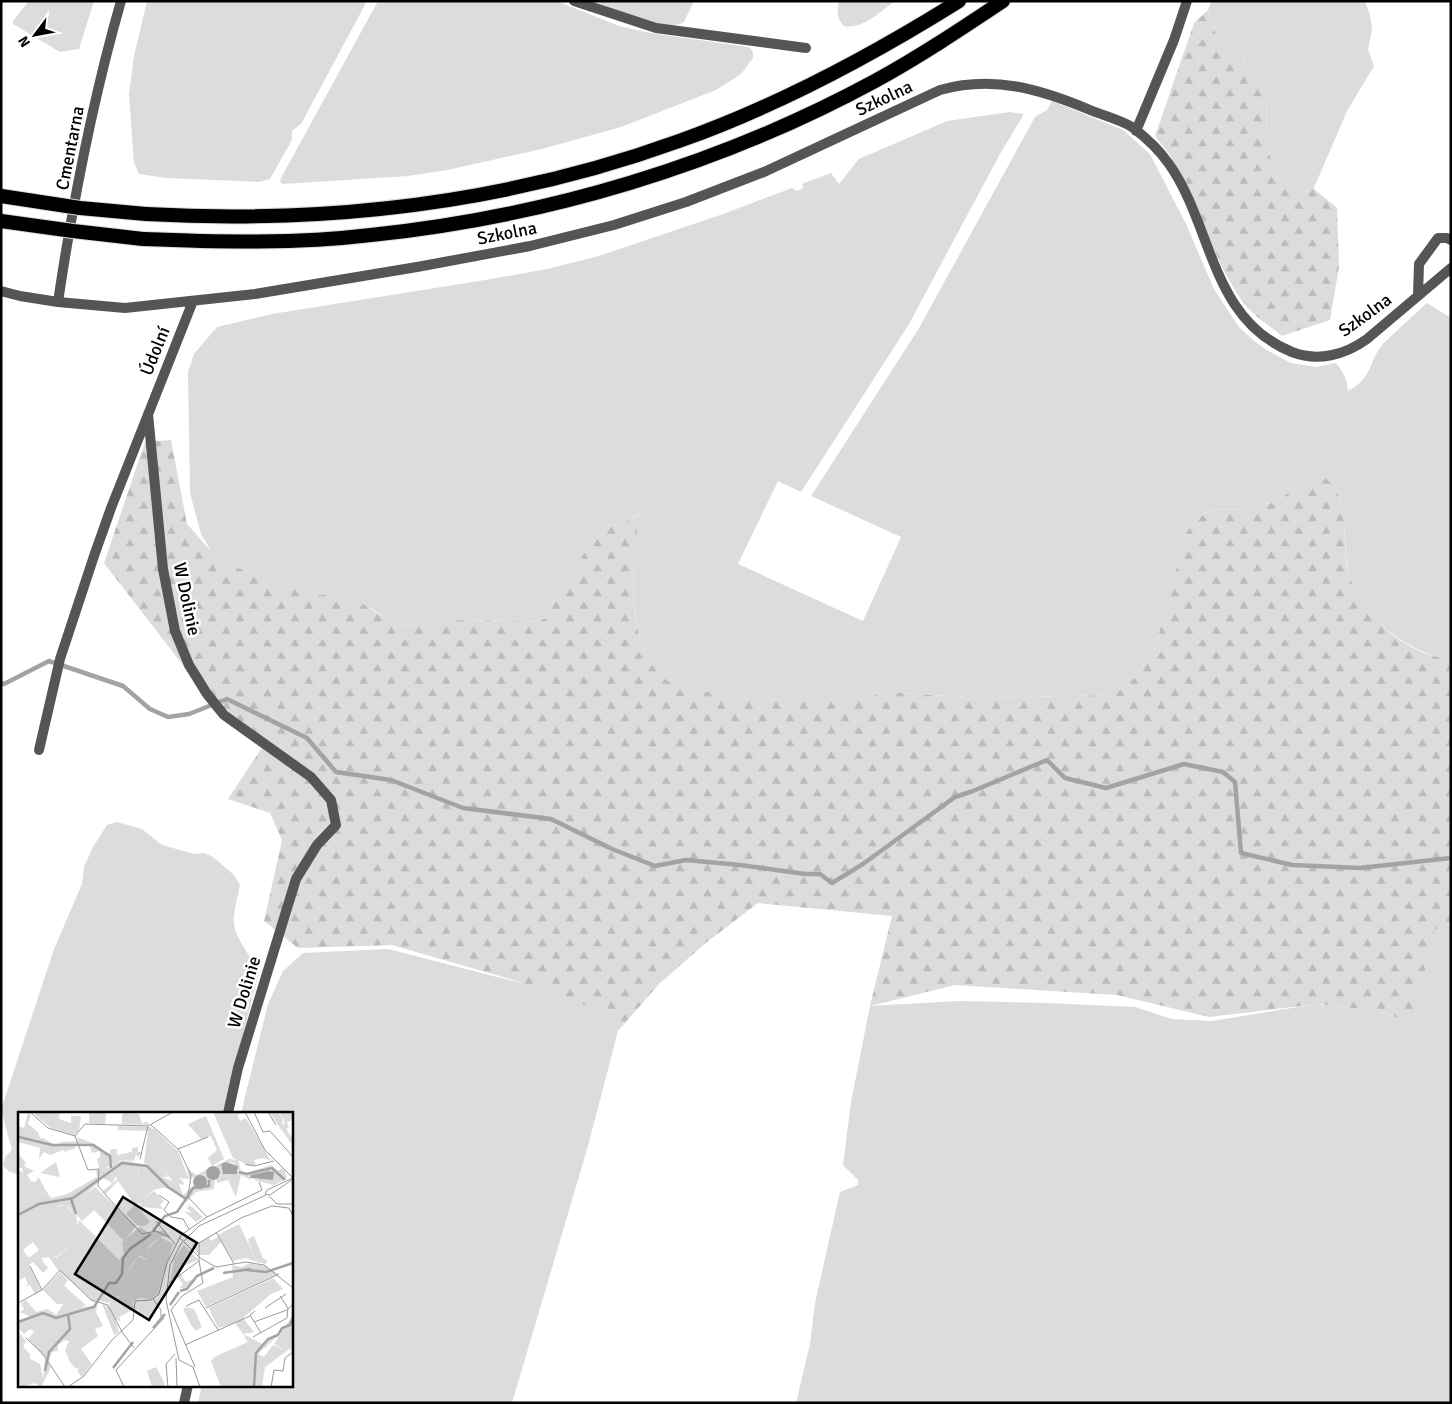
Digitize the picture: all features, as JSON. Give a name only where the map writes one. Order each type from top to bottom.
[{"type":"highway","points":[[1,196],[80,208],[146,214],[234,218],[359,211],[437,202],[565,176],[680,141],[758,108],[830,76],[900,38],[960,1]]},
{"type":"highway","points":[[1,221],[73,232],[143,239],[269,241],[371,235],[441,226],[501,215],[600,192],[700,160],[809,114],[875,81],[918,56],[1003,1]]},
{"type":"street","name":"Cmentarna","points":[[58,302],[66,247],[94,105],[121,1]]},
{"type":"street","points":[[574,1],[656,28],[806,48]]},
{"type":"street","points":[[1136,132],[1174,40],[1187,1]]},
{"type":"street","name":"Szkolna","points":[[1,291],[58,302],[125,308],[255,294],[530,246],[614,225],[686,202],[764,172],[926,96],[958,85],[996,84],[1030,88],[1132,127],[1170,165],[1186,196],[1226,290],[1234,303],[1245,318],[1266,337],[1298,354],[1322,357],[1342,352],[1359,344],[1451,268]]},
{"type":"street","points":[[1418,296],[1420,264],[1438,238],[1451,240]]},
{"type":"street","name":"Údolní","points":[[148,414],[193,301]]},
{"type":"street","points":[[39,750],[59,664],[94,556],[148,414]]},
{"type":"street","name":"W Dolinie","points":[[148,414],[163,569],[175,632],[189,665],[207,694],[224,715],[311,777],[331,800],[336,825],[317,845],[296,879],[238,1068],[228,1112]]},
{"type":"street","points":[[184,1403],[188,1386]]},
{"type":"green space","points":[[29,1],[94,1],[79,49],[60,52],[13,24],[13,21]]},
{"type":"green space","points":[[147,1],[367,1],[301,124],[292,131],[292,140],[270,179],[259,182],[166,178],[139,174],[134,163],[129,94],[134,56]]},
{"type":"green space","points":[[378,1],[557,1],[619,26],[650,33],[749,47],[753,52],[753,58],[741,74],[716,90],[621,127],[542,149],[447,170],[408,176],[283,184],[280,182],[281,178]]},
{"type":"green space","points":[[594,1],[694,1],[684,22],[676,25],[639,19]]},
{"type":"green space","points":[[839,1],[895,1],[871,19],[858,25],[844,26],[838,17]]},
{"type":"green space","points":[[1211,1],[1365,1],[1372,29],[1368,50],[1374,66],[1347,111],[1313,190],[1307,192],[1293,188],[1277,179],[1267,146],[1266,91],[1260,78],[1240,57],[1225,48],[1219,39],[1213,28],[1208,10]]},
{"type":"green space","points":[[1208,10],[1213,28],[1225,48],[1240,57],[1260,78],[1266,91],[1267,146],[1277,179],[1293,188],[1307,192],[1313,188],[1337,208],[1339,267],[1330,320],[1282,336],[1242,301],[1223,268],[1184,181],[1171,157],[1155,136],[1194,23]]},
{"type":"green space","points":[[1052,101],[1123,130],[1150,154],[1186,224],[1214,289],[1238,326],[1265,349],[1291,363],[1316,367],[1336,363],[1345,376],[1348,391],[1356,386],[1367,374],[1378,350],[1383,344],[1427,303],[1451,318],[1451,663],[1409,645],[1397,637],[1364,605],[1350,578],[1340,499],[1287,494],[1271,503],[1247,509],[1209,510],[1199,518],[1187,531],[1179,549],[1174,584],[1168,593],[1156,647],[1128,685],[1113,695],[982,698],[883,690],[870,698],[859,700],[776,700],[735,697],[671,684],[652,665],[643,646],[637,625],[633,578],[639,513],[629,520],[608,527],[584,553],[545,618],[538,622],[443,620],[411,625],[401,624],[390,621],[372,609],[339,595],[322,595],[266,581],[226,562],[211,551],[201,534],[190,493],[188,372],[194,354],[217,327],[272,314],[547,269],[599,256],[723,214],[792,188],[797,191],[803,188],[802,184],[831,173],[839,184],[859,159],[947,121],[1010,112],[1024,114],[1000,154],[909,324],[801,492],[778,481],[738,564],[863,621],[901,537],[811,496],[919,328],[1035,117],[1047,110]]},
{"type":"green space","points":[[171,440],[187,524],[211,551],[226,562],[267,581],[289,588],[322,595],[339,595],[358,601],[390,621],[401,624],[410,625],[443,620],[538,622],[545,618],[584,553],[608,527],[629,520],[640,513],[633,577],[634,600],[642,645],[652,664],[665,679],[678,686],[735,696],[796,700],[859,700],[870,698],[883,690],[982,698],[1113,695],[1128,685],[1156,647],[1168,593],[1174,584],[1179,549],[1187,531],[1199,518],[1210,510],[1247,509],[1271,503],[1317,472],[1336,491],[1341,502],[1347,566],[1354,588],[1363,603],[1378,621],[1398,639],[1414,648],[1451,663],[1451,924],[1434,930],[1413,1023],[1378,1011],[1318,1004],[1209,1017],[1117,995],[955,985],[870,1006],[892,916],[758,903],[707,942],[660,983],[618,1031],[587,1006],[520,982],[392,945],[298,948],[264,921],[282,840],[270,813],[228,799],[263,746],[189,673],[104,563],[145,442]]},
{"type":"green space","points":[[117,822],[142,829],[162,845],[194,854],[204,853],[213,857],[234,875],[240,885],[234,923],[238,938],[259,972],[223,1112],[18,1112],[18,1175],[10,1172],[3,1166],[5,1157],[12,1150],[1,1110],[54,949],[82,884],[84,867],[93,847],[107,825]]},
{"type":"green space","points":[[1451,924],[1451,1403],[796,1403],[810,1344],[815,1303],[840,1192],[858,1185],[858,1180],[843,1165],[851,1102],[870,1006],[959,1001],[1046,1003],[1135,1007],[1172,1019],[1212,1021],[1317,1004],[1378,1011],[1413,1023],[1434,929]]},
{"type":"green space","points":[[388,949],[548,989],[587,1006],[618,1031],[588,1146],[512,1403],[198,1403],[202,1386],[292,1386],[292,1112],[241,1112],[268,1004],[283,971],[303,953]]},
{"type":"waterway","points":[[1,683],[4,684],[49,661],[123,686],[150,709],[168,717],[189,714],[227,699],[307,738],[336,772],[391,780],[463,808],[551,819],[612,849],[655,866],[686,860],[740,865],[805,874],[820,874],[832,883],[863,864],[955,797],[1047,760],[1065,778],[1106,788],[1184,764],[1223,772],[1235,782],[1241,853],[1292,865],[1360,868],[1451,858]]}]
